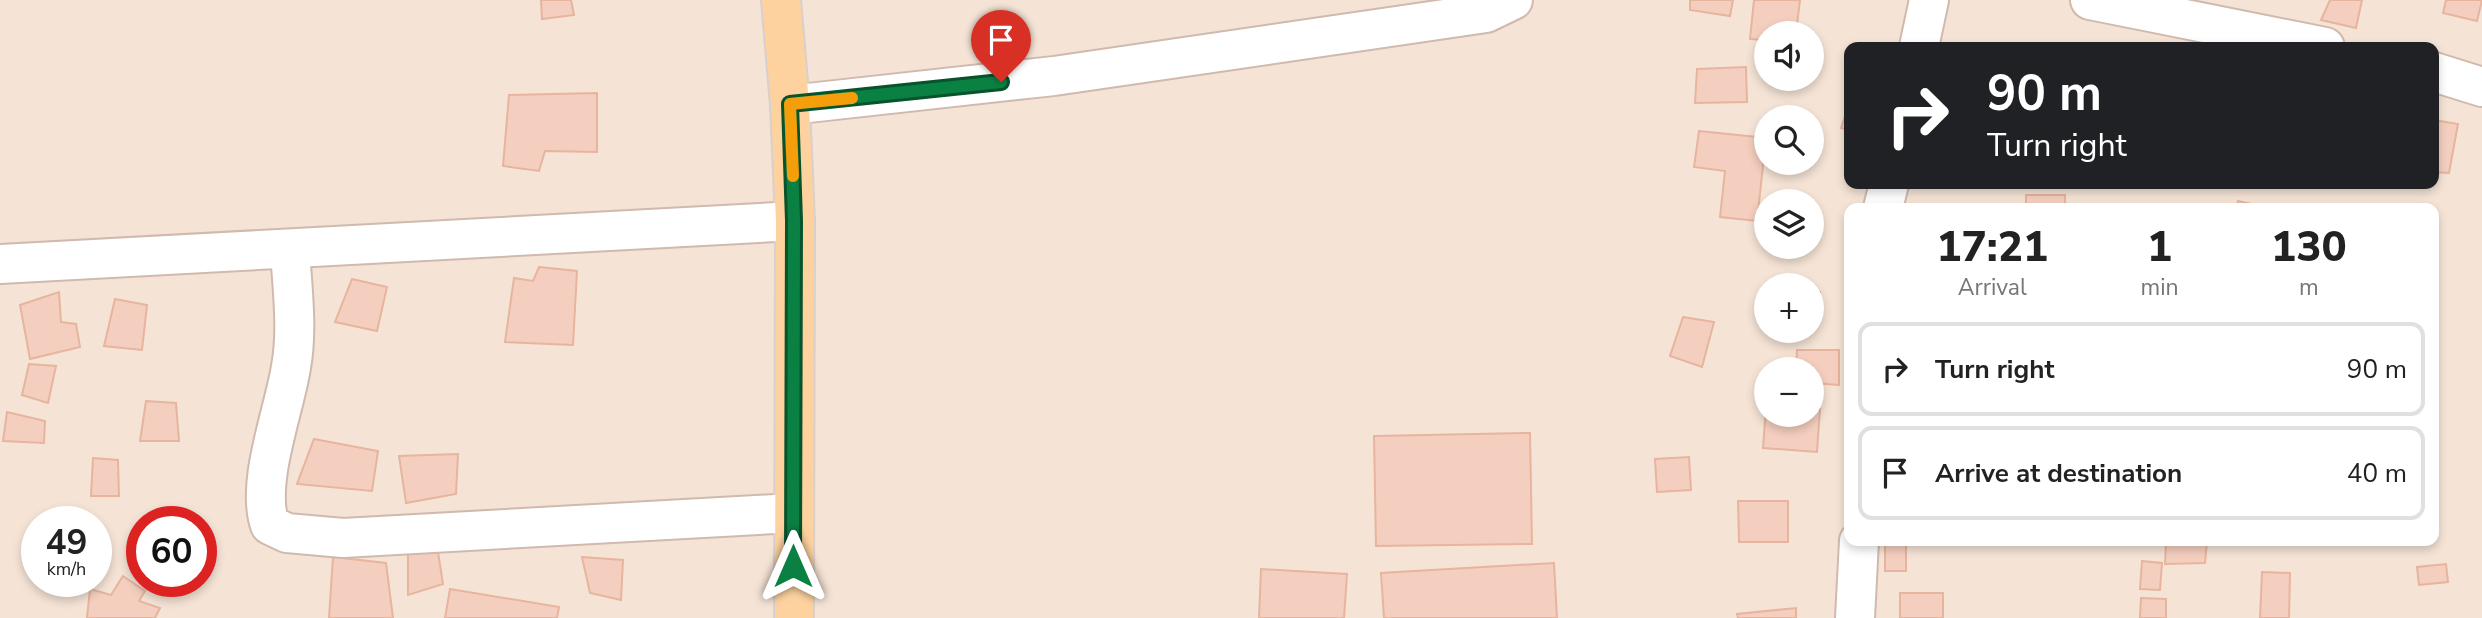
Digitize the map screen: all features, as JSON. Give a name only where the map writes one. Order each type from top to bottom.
[{"type":"main road","points":[[781,0],[790,104],[794,221],[794,618]]},
{"type":"street","points":[[790,104],[1094,70],[1486,13],[1513,0]]},
{"type":"street","points":[[1920,42],[1929,0]]},
{"type":"street","points":[[2091,0],[2300,42]]},
{"type":"street","points":[[2439,74],[2482,88]]},
{"type":"street","points":[[0,264],[794,221]]},
{"type":"street","points":[[290,249],[292,366],[271,458],[264,509],[270,525],[287,533],[343,538],[793,513]]},
{"type":"street","points":[[1855,618],[1859,546]]},
{"type":"shaded area","points":[[0,0],[2482,0],[2482,618],[0,618]]},
{"type":"building","points":[[541,0],[571,0],[574,15],[542,19]]},
{"type":"building","points":[[1690,0],[1733,0],[1730,16],[1690,10]]},
{"type":"building","points":[[1754,0],[1800,0],[1797,21],[1754,21],[1754,39],[1750,39]]},
{"type":"building","points":[[2330,0],[2362,0],[2356,28],[2321,20]]},
{"type":"building","points":[[2446,0],[2482,0],[2477,21],[2443,13]]},
{"type":"building","points":[[1746,67],[1747,102],[1695,103],[1697,69]]},
{"type":"building","points":[[597,93],[597,152],[545,151],[539,171],[503,166],[509,95]]},
{"type":"building","points":[[2439,121],[2458,124],[2449,173],[2439,172]]},
{"type":"building","points":[[1699,131],[1754,137],[1754,175],[1762,175],[1760,189],[1754,189],[1754,221],[1720,217],[1725,171],[1694,167]]},
{"type":"building","points":[[2026,195],[2065,195],[2065,203],[2026,203]]},
{"type":"building","points":[[539,267],[577,271],[573,345],[505,342],[514,278],[533,281]]},
{"type":"building","points":[[352,279],[387,287],[377,331],[335,322]]},
{"type":"building","points":[[59,292],[61,322],[76,324],[80,347],[30,359],[20,305]]},
{"type":"building","points":[[115,299],[147,305],[142,350],[104,346]]},
{"type":"building","points":[[1683,317],[1714,322],[1702,367],[1670,356]]},
{"type":"building","points":[[1797,350],[1839,350],[1839,385],[1824,384],[1824,357],[1797,357]]},
{"type":"building","points":[[29,364],[56,366],[48,403],[22,395]]},
{"type":"building","points":[[146,401],[176,403],[179,441],[140,441]]},
{"type":"building","points":[[7,412],[45,421],[44,443],[3,441]]},
{"type":"building","points":[[1764,427],[1819,427],[1817,452],[1763,448]]},
{"type":"building","points":[[1530,433],[1532,544],[1376,546],[1374,436]]},
{"type":"building","points":[[314,439],[378,451],[372,491],[297,484]]},
{"type":"building","points":[[458,454],[456,494],[406,503],[399,456]]},
{"type":"building","points":[[1689,457],[1691,490],[1657,492],[1655,459]]},
{"type":"building","points":[[93,458],[118,460],[119,496],[91,496]]},
{"type":"building","points":[[1738,501],[1788,501],[1788,542],[1739,542]]},
{"type":"building","points":[[1885,546],[1906,546],[1906,571],[1885,571]]},
{"type":"building","points":[[2166,546],[2207,546],[2205,563],[2165,564]]},
{"type":"building","points":[[438,552],[443,584],[408,595],[408,554]]},
{"type":"building","points":[[333,557],[386,563],[393,618],[329,618]]},
{"type":"building","points":[[582,557],[623,560],[621,600],[590,593]]},
{"type":"building","points":[[2142,561],[2162,563],[2160,590],[2140,589]]},
{"type":"building","points":[[1554,563],[1557,618],[1384,618],[1381,573]]},
{"type":"building","points":[[2446,564],[2448,582],[2419,585],[2417,567]]},
{"type":"building","points":[[1261,569],[1347,574],[1344,618],[1259,618]]},
{"type":"building","points":[[2262,572],[2290,573],[2289,618],[2260,618]]},
{"type":"building","points":[[123,576],[126,578],[126,597],[141,597],[139,601],[160,608],[155,618],[87,618],[89,597],[112,597]]},
{"type":"building","points":[[450,589],[559,607],[557,618],[445,618]]},
{"type":"building","points":[[1900,593],[1943,593],[1943,618],[1900,618]]},
{"type":"building","points":[[2141,598],[2166,599],[2166,618],[2140,618]]},
{"type":"building","points":[[1796,608],[1796,618],[1738,618],[1737,614]]},
{"type":"slow traffic","points":[[793,176],[790,104],[852,98]]},
{"type":"route","points":[[793,566],[794,221],[790,104],[1001,82]]}]
